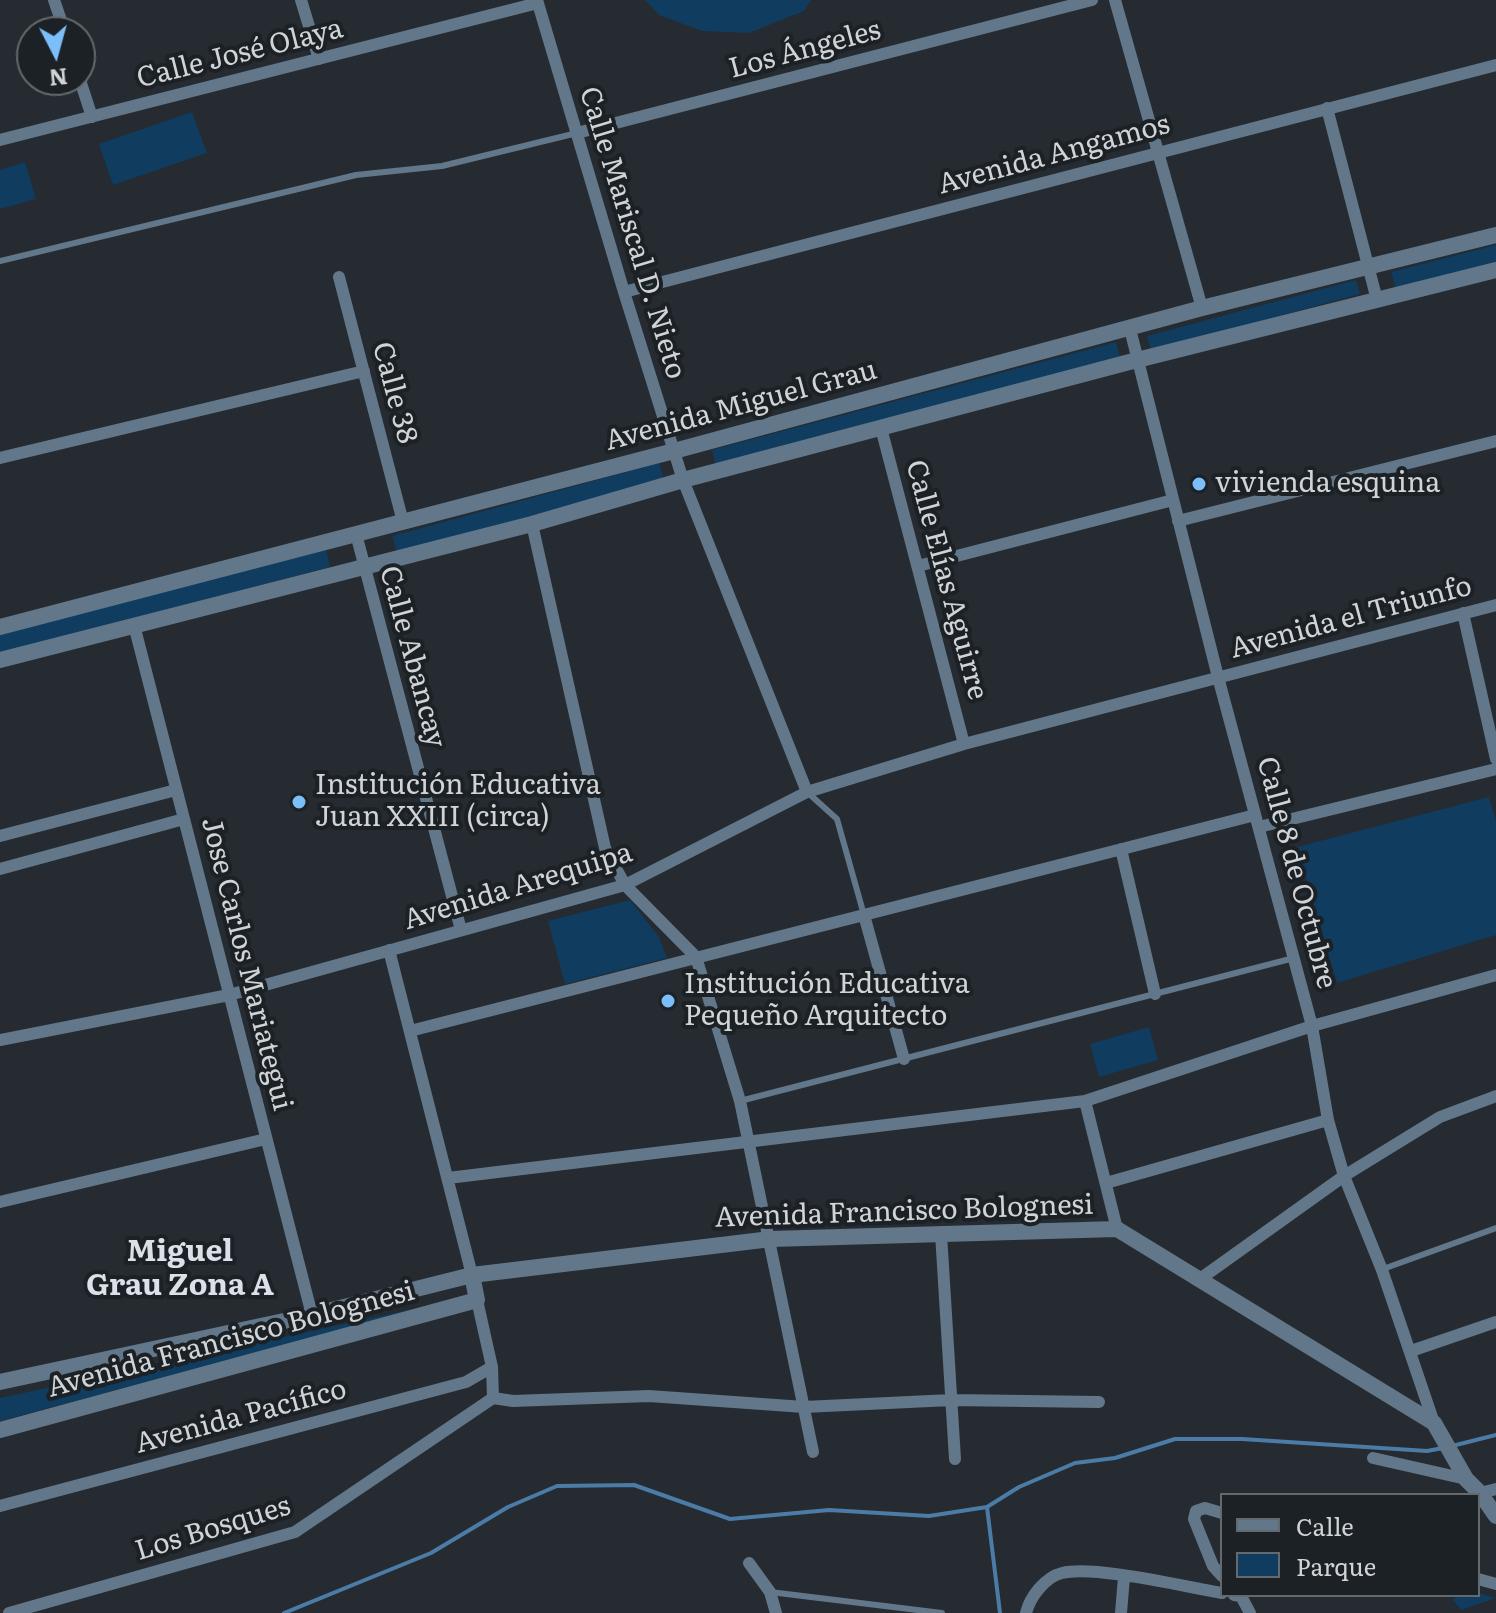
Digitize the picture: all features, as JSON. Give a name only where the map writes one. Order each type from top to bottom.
[{"type":"street","points":[[301,0],[319,59]]},
{"type":"street","name":"Los Ángeles","points":[[577,133],[1092,0]]},
{"type":"street","points":[[1115,0],[1202,308]]},
{"type":"street","name":"Calle José Olaya","points":[[0,140],[538,2]]},
{"type":"street","name":"Calle Mariscal D. Nieto","points":[[538,2],[683,480],[807,792]]},
{"type":"street","name":"Avenida Angamos","points":[[624,292],[1496,65]]},
{"type":"street","points":[[85,96],[92,117]]},
{"type":"street","points":[[1327,108],[1377,300]]},
{"type":"street","name":"Avenida Miguel Grau","points":[[0,627],[674,451],[1202,308],[1496,235]]},
{"type":"street","name":"Avenida Miguel Grau","points":[[0,660],[532,524],[683,480],[1137,360],[1496,270]]},
{"type":"street","name":"Calle 38","points":[[339,277],[403,522]]},
{"type":"street","name":"Calle 8 de Octubre","points":[[1130,329],[1218,677],[1312,1026],[1328,1120],[1344,1176],[1382,1270],[1435,1424]]},
{"type":"street","points":[[0,458],[364,371]]},
{"type":"street","name":"Calle Elías Aguirre","points":[[881,428],[964,744]]},
{"type":"street","points":[[1178,521],[1496,441]]},
{"type":"street","points":[[918,566],[1173,500]]},
{"type":"street","points":[[532,524],[605,848],[625,885],[696,957],[740,1101],[813,1452]]},
{"type":"street","name":"Calle Abancay","points":[[356,534],[461,930]]},
{"type":"street","name":"Avenida el Triunfo","points":[[1218,677],[1496,605]]},
{"type":"street","points":[[1463,613],[1496,759]]},
{"type":"street","name":"Jose Carlos Mariategui","points":[[134,625],[312,1315]]},
{"type":"street","name":"Avenida Arequipa","points":[[0,1040],[229,995],[625,885],[807,792],[964,744],[1218,677]]},
{"type":"street","points":[[410,1031],[1121,849],[1496,769]]},
{"type":"street","points":[[0,836],[176,790]]},
{"type":"street","points":[[0,869],[184,819]]},
{"type":"street","points":[[1121,849],[1155,994]]},
{"type":"street","points":[[864,915],[904,1059]]},
{"type":"street","points":[[389,950],[472,1275],[492,1367],[493,1398],[513,1401],[649,1396],[804,1407],[951,1400],[1099,1402]]},
{"type":"street","points":[[448,1178],[1085,1101],[1312,1026],[1496,975]]},
{"type":"street","points":[[1200,1279],[1344,1176],[1440,1117],[1496,1096]]},
{"type":"street","points":[[1085,1101],[1117,1229]]},
{"type":"street","points":[[1106,1183],[1328,1120]]},
{"type":"street","points":[[0,1202],[266,1139]]},
{"type":"street","name":"Avenida Francisco Bolognesi","points":[[0,1382],[312,1315],[472,1275],[771,1239],[1117,1229],[1435,1424]]},
{"type":"street","points":[[941,1234],[955,1459]]},
{"type":"street","name":"Avenida Francisco Bolognesi","points":[[0,1430],[477,1300]]},
{"type":"street","points":[[1411,1351],[1496,1322]]},
{"type":"street","name":"Avenida Pacífico","points":[[0,1506],[466,1382],[492,1367]]},
{"type":"street","name":"Los Bosques","points":[[6,1613],[295,1532],[493,1398]]},
{"type":"street","points":[[1435,1424],[1466,1479]]},
{"type":"street","points":[[1373,1458],[1466,1479],[1488,1491],[1496,1516]]},
{"type":"street","points":[[1220,1512],[1205,1508],[1196,1511],[1194,1519],[1213,1566],[1220,1574]]},
{"type":"street","points":[[749,1563],[770,1592],[776,1613]]},
{"type":"street","points":[[1026,1613],[1037,1592],[1061,1573],[1124,1577],[1220,1593]]},
{"type":"street","points":[[1121,1613],[1124,1577]]},
{"type":"street","points":[[0,1601],[6,1613]]},
{"type":"lane","points":[[0,261],[356,175],[442,166],[577,133]]},
{"type":"lane","points":[[807,792],[837,819],[864,915]]},
{"type":"lane","points":[[740,1101],[1294,958]]},
{"type":"lane","points":[[1382,1270],[1496,1228]]},
{"type":"lane","points":[[770,1592],[942,1613]]},
{"type":"lane","points":[[862,1601],[865,1613]]},
{"type":"green space","points":[[645,0],[811,0],[804,11],[749,33],[702,31],[659,15]]},
{"type":"green space","points":[[192,112],[207,153],[113,185],[99,144]]},
{"type":"green space","points":[[25,162],[36,199],[0,209],[0,170]]},
{"type":"green space","points":[[1496,245],[1496,264],[1396,289],[1391,272]]},
{"type":"green space","points":[[1356,280],[1360,294],[1151,351],[1147,336]]},
{"type":"green space","points":[[1116,342],[1120,358],[716,466],[712,450]]},
{"type":"green space","points":[[659,463],[664,480],[397,553],[392,536]]},
{"type":"green space","points":[[326,549],[330,567],[0,653],[0,634]]},
{"type":"green space","points":[[1489,797],[1496,821],[1496,935],[1337,983],[1297,847]]},
{"type":"green space","points":[[630,900],[659,937],[667,958],[565,984],[548,921]]},
{"type":"green space","points":[[1149,1027],[1158,1060],[1099,1077],[1090,1044]]},
{"type":"green space","points":[[455,1300],[0,1421],[0,1398]]},
{"type":"green space","points":[[1480,1594],[1496,1598],[1461,1610],[1453,1600],[1455,1597],[1480,1597]]},
{"type":"waterway","points":[[1452,1446],[1496,1435]]},
{"type":"waterway","points":[[284,1613],[431,1553],[508,1507],[557,1486],[634,1485],[730,1519],[829,1510],[929,1516],[987,1507],[1019,1487],[1075,1463],[1115,1458],[1175,1439],[1242,1439],[1427,1451],[1443,1448]]},
{"type":"waterway","points":[[987,1507],[1000,1613]]},
{"type":"place","name":"vivienda esquina","points":[[1199,484]]},
{"type":"place","name":"Institución Educativa Juan XXIII (circa)","points":[[299,802]]},
{"type":"place","name":"Institución Educativa Pequeño Arquitecto","points":[[668,1001]]},
{"type":"district","name":"Miguel Grau Zona A","points":[[180,1269]]}]
